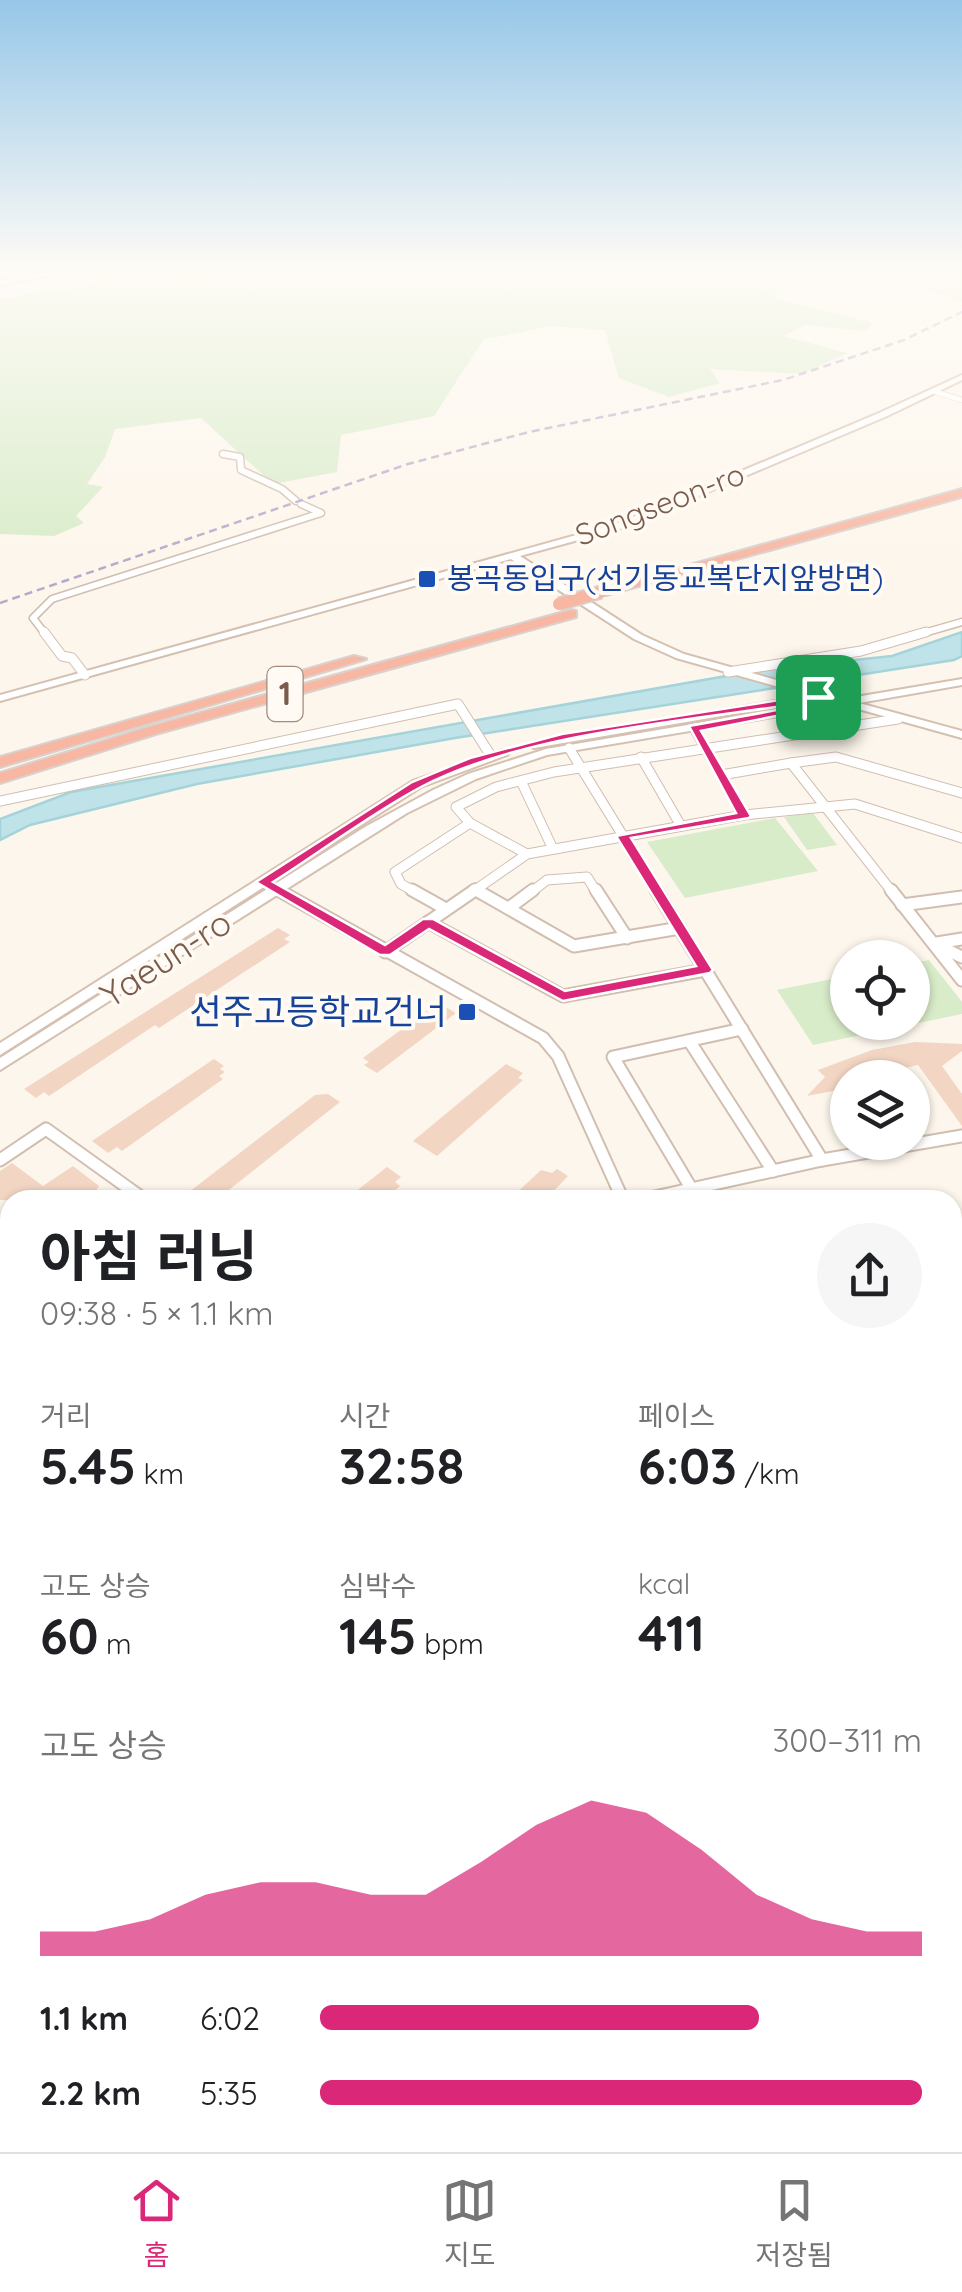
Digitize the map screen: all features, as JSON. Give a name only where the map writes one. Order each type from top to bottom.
[{"type":"highway","name":"1","points":[[0,778],[962,493]]},
{"type":"highway","name":"1","points":[[606,597],[962,504]]},
{"type":"highway","name":"1","points":[[0,762],[82,735],[565,609]]},
{"type":"street","name":"Songseon-ro","points":[[0,698],[619,526],[962,376]]},
{"type":"street","points":[[932,391],[962,400]]},
{"type":"street","points":[[86,675],[72,658],[62,656],[33,618],[52,599],[321,513],[241,470],[240,457],[223,454]]},
{"type":"street","points":[[514,556],[638,637],[680,656],[836,703],[962,734]]},
{"type":"street","points":[[728,672],[861,651],[962,622]]},
{"type":"street","name":"Yaeun-ro","points":[[0,1065],[417,784],[491,756],[562,737],[962,674]]},
{"type":"street","name":"Yaeun-ro","points":[[0,1050],[440,787],[499,763],[962,682]]},
{"type":"street","points":[[0,801],[458,704],[491,756]]},
{"type":"street","points":[[526,854],[470,824],[456,807],[496,786],[580,767],[898,719]]},
{"type":"street","points":[[694,728],[744,816]]},
{"type":"street","points":[[569,748],[822,1160]]},
{"type":"street","points":[[641,757],[681,826]]},
{"type":"street","points":[[721,776],[836,757],[962,793]]},
{"type":"street","points":[[791,763],[962,980]]},
{"type":"street","points":[[521,780],[553,850]]},
{"type":"street","points":[[385,952],[526,854],[744,816],[855,804],[962,838]]},
{"type":"street","points":[[446,909],[401,884],[394,872],[470,824]]},
{"type":"street","points":[[510,907],[547,880],[588,877],[627,938]]},
{"type":"street","points":[[269,886],[543,1038],[558,1056],[618,1190]]},
{"type":"street","points":[[474,889],[574,946],[680,928]]},
{"type":"street","points":[[902,905],[962,897]]},
{"type":"street","points":[[428,922],[563,996],[705,970]]},
{"type":"street","points":[[936,944],[962,940]]},
{"type":"street","points":[[936,944],[962,957]]},
{"type":"street","points":[[692,1188],[612,1057],[742,1030]]},
{"type":"street","points":[[690,1042],[773,1171]]},
{"type":"street","points":[[0,1160],[46,1129],[126,1190]]},
{"type":"street","points":[[684,1190],[822,1160],[962,1136]]},
{"type":"green space","points":[[0,369],[464,369],[434,416],[341,435],[337,472],[273,484],[201,418],[115,429],[105,457],[87,484],[103,487],[76,516],[84,523],[54,536],[0,534]]},
{"type":"green space","points":[[616,369],[710,369],[720,383],[669,397],[619,378]]},
{"type":"green space","points":[[718,369],[812,369],[802,374]]},
{"type":"green space","points":[[813,813],[837,845],[807,850],[784,817]]},
{"type":"green space","points":[[775,818],[818,871],[685,898],[647,842]]},
{"type":"green space","points":[[930,961],[962,1002],[962,1014],[930,1021]]},
{"type":"green space","points":[[830,979],[830,1040],[837,1040],[813,1045],[777,990]]},
{"type":"water","points":[[962,632],[962,656],[954,660],[455,738],[197,784],[30,825],[0,840],[0,819],[71,792],[760,670],[892,656]]},
{"type":"building","points":[[278,928],[290,935],[284,939],[290,942],[159,1028],[155,1025],[49,1096],[44,1092],[36,1098],[24,1089]]},
{"type":"building","points":[[442,1005],[456,1013],[377,1073],[364,1065],[369,1062],[363,1058],[433,1006],[437,1009]]},
{"type":"building","points":[[915,1042],[962,1044],[962,1051],[942,1066],[962,1094],[962,1126],[930,1082],[930,1060],[845,1060]]},
{"type":"building","points":[[214,1059],[224,1066],[220,1069],[225,1072],[219,1076],[223,1079],[122,1151],[117,1147],[108,1153],[92,1141]]},
{"type":"building","points":[[506,1064],[523,1073],[518,1078],[523,1080],[437,1156],[413,1141]]},
{"type":"building","points":[[830,1066],[830,1092],[807,1096],[825,1077],[818,1070]]},
{"type":"building","points":[[328,1094],[340,1102],[229,1190],[192,1190],[315,1095]]},
{"type":"building","points":[[12,1163],[43,1186],[73,1166],[99,1186],[96,1190],[0,1190],[0,1171]]},
{"type":"building","points":[[387,1167],[401,1177],[395,1182],[400,1186],[395,1190],[358,1190]]},
{"type":"building","points":[[557,1169],[568,1176],[555,1190],[520,1190],[541,1170],[552,1173]]},
{"type":"railway","points":[[0,603],[408,464],[529,432],[783,380],[815,369]]},
{"type":"place","name":"봉곡동입구(선기동교복단지앞방면)","points":[[427,579]]},
{"type":"place","name":"선주고등학교건너","points":[[467,1012]]},
{"type":"route","points":[[818,697],[836,703],[694,728],[744,816],[622,836],[705,970],[563,996],[428,922],[385,952],[263,882],[417,784],[475,760],[562,737],[818,697]]}]
